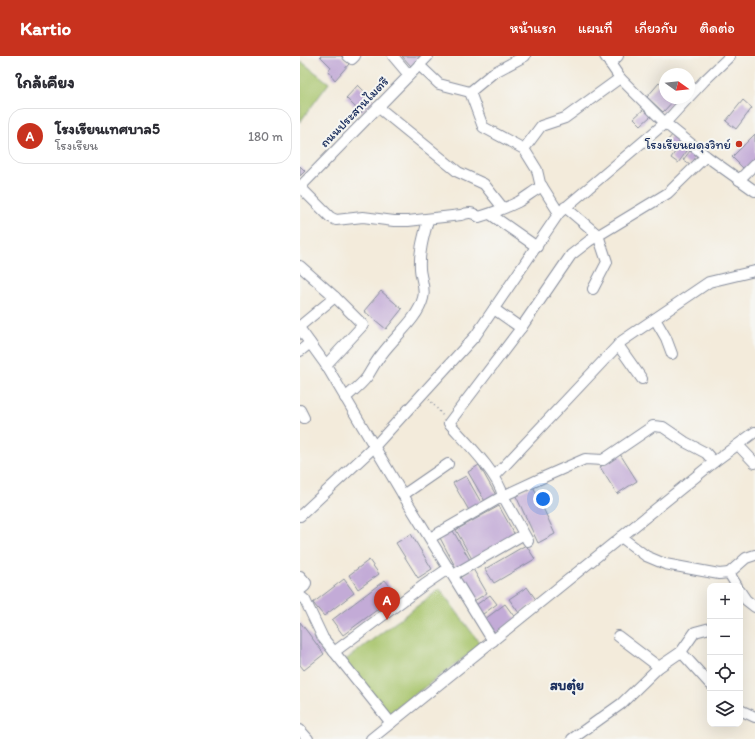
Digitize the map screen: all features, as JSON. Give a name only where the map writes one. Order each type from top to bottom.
[{"type":"street","points":[[348,56],[352,59],[355,56]]},
{"type":"street","points":[[392,56],[409,75]]},
{"type":"street","name":"ถนนประสานไมตรี","points":[[300,187],[428,56]]},
{"type":"street","points":[[470,92],[493,73],[526,56]]},
{"type":"street","points":[[618,56],[608,60],[620,78],[666,123],[706,156],[755,191]]},
{"type":"street","points":[[695,91],[730,56]]},
{"type":"street","points":[[419,65],[439,84],[470,92]]},
{"type":"street","points":[[524,149],[541,126],[565,118],[620,78]]},
{"type":"street","points":[[470,92],[483,127],[524,149],[537,170],[540,184],[562,210],[598,235],[607,262],[593,288]]},
{"type":"street","points":[[300,516],[374,447],[476,335],[562,210],[666,123],[683,104]]},
{"type":"street","points":[[378,107],[458,172],[484,184],[503,208]]},
{"type":"street","points":[[334,652],[424,585],[523,539],[495,476],[449,423],[521,328],[571,255],[598,235],[668,193],[706,156]]},
{"type":"street","points":[[739,180],[755,164]]},
{"type":"street","points":[[300,187],[330,217],[336,220],[362,217],[394,221],[428,220],[461,215],[469,212],[474,213],[479,217],[490,214],[519,201],[542,186]]},
{"type":"street","points":[[490,214],[537,247]]},
{"type":"street","points":[[345,398],[366,378],[381,354],[408,323],[423,298],[424,290],[420,278],[420,266],[423,239],[428,220]]},
{"type":"street","points":[[300,266],[335,297],[363,325],[326,366]]},
{"type":"street","points":[[495,476],[622,341],[709,282],[755,271]]},
{"type":"street","points":[[335,297],[300,328],[326,366],[403,495],[493,640]]},
{"type":"street","points":[[494,309],[521,328]]},
{"type":"street","points":[[655,319],[666,338],[672,354]]},
{"type":"street","points":[[300,351],[310,343]]},
{"type":"street","points":[[618,346],[642,379]]},
{"type":"street","points":[[430,538],[503,496],[585,459],[603,460],[653,426],[663,427],[685,442],[706,453],[714,462]]},
{"type":"street","points":[[371,739],[714,462],[755,432]]},
{"type":"street","points":[[738,445],[755,463]]},
{"type":"street","points":[[403,495],[448,464]]},
{"type":"street","points":[[622,537],[646,556],[665,564],[719,574],[729,573],[746,558],[755,555]]},
{"type":"street","points":[[729,573],[735,583]]},
{"type":"street","points":[[300,576],[306,583],[300,590]]},
{"type":"street","points":[[300,596],[305,600],[323,638],[391,723]]},
{"type":"street","points":[[743,604],[755,607]]},
{"type":"street","points":[[572,739],[621,704],[659,667],[681,652],[695,632],[707,629]]},
{"type":"street","points":[[618,636],[659,667]]},
{"type":"street","points":[[681,652],[707,681]]},
{"type":"street","points":[[743,711],[755,717]]},
{"type":"street","points":[[300,730],[308,739]]},
{"type":"path","points":[[424,393],[449,423]]},
{"type":"green space","points":[[302,62],[329,83],[300,122],[300,65]]},
{"type":"green space","points":[[440,589],[481,645],[386,716],[344,661]]},
{"type":"building","points":[[320,56],[341,56],[349,64],[335,80],[328,71],[331,67]]},
{"type":"building","points":[[402,56],[420,56],[421,57],[411,66]]},
{"type":"building","points":[[659,83],[659,104],[670,104],[663,112],[647,97]]},
{"type":"building","points":[[358,85],[373,100],[361,113],[346,98]]},
{"type":"building","points":[[743,100],[752,108],[736,129],[726,121]]},
{"type":"building","points":[[644,109],[651,116],[641,125],[634,118]]},
{"type":"building","points":[[673,134],[681,140],[671,152],[663,146]]},
{"type":"building","points":[[755,134],[755,160],[745,170],[732,157]]},
{"type":"building","points":[[679,146],[687,151],[678,163],[671,158]]},
{"type":"building","points":[[690,151],[697,156],[690,165],[683,160]]},
{"type":"building","points":[[300,166],[305,171],[300,176]]},
{"type":"building","points":[[381,291],[402,309],[386,329],[364,311]]},
{"type":"building","points":[[620,454],[637,481],[617,494],[600,467]]},
{"type":"building","points":[[479,465],[497,497],[486,503],[468,472]]},
{"type":"building","points":[[466,476],[482,504],[470,512],[453,483]]},
{"type":"building","points":[[533,486],[555,534],[538,543],[515,494]]},
{"type":"building","points":[[499,506],[515,535],[472,559],[456,530]]},
{"type":"building","points":[[452,529],[471,562],[457,570],[439,536]]},
{"type":"building","points":[[411,534],[432,569],[418,578],[396,543]]},
{"type":"building","points":[[526,545],[535,559],[494,583],[485,569]]},
{"type":"building","points":[[369,560],[379,574],[358,589],[349,575]]},
{"type":"building","points":[[473,569],[487,593],[474,601],[459,578]]},
{"type":"building","points":[[344,579],[354,593],[324,616],[313,603]]},
{"type":"building","points":[[385,580],[397,595],[343,635],[332,620]]},
{"type":"building","points":[[527,587],[537,601],[519,613],[509,599]]},
{"type":"building","points":[[490,595],[497,604],[483,614],[476,605]]},
{"type":"building","points":[[505,604],[516,619],[496,634],[485,619]]},
{"type":"building","points":[[300,622],[324,654],[304,670],[300,665]]},
{"type":"place","name":"โรงเรียนผดุงวิทย์","points":[[739,144]]},
{"type":"place","name":"โรงเรียนเทศบาล5","points":[[387,620]]},
{"type":"district","name":"สบตุ๋ย","points":[[567,685]]}]
